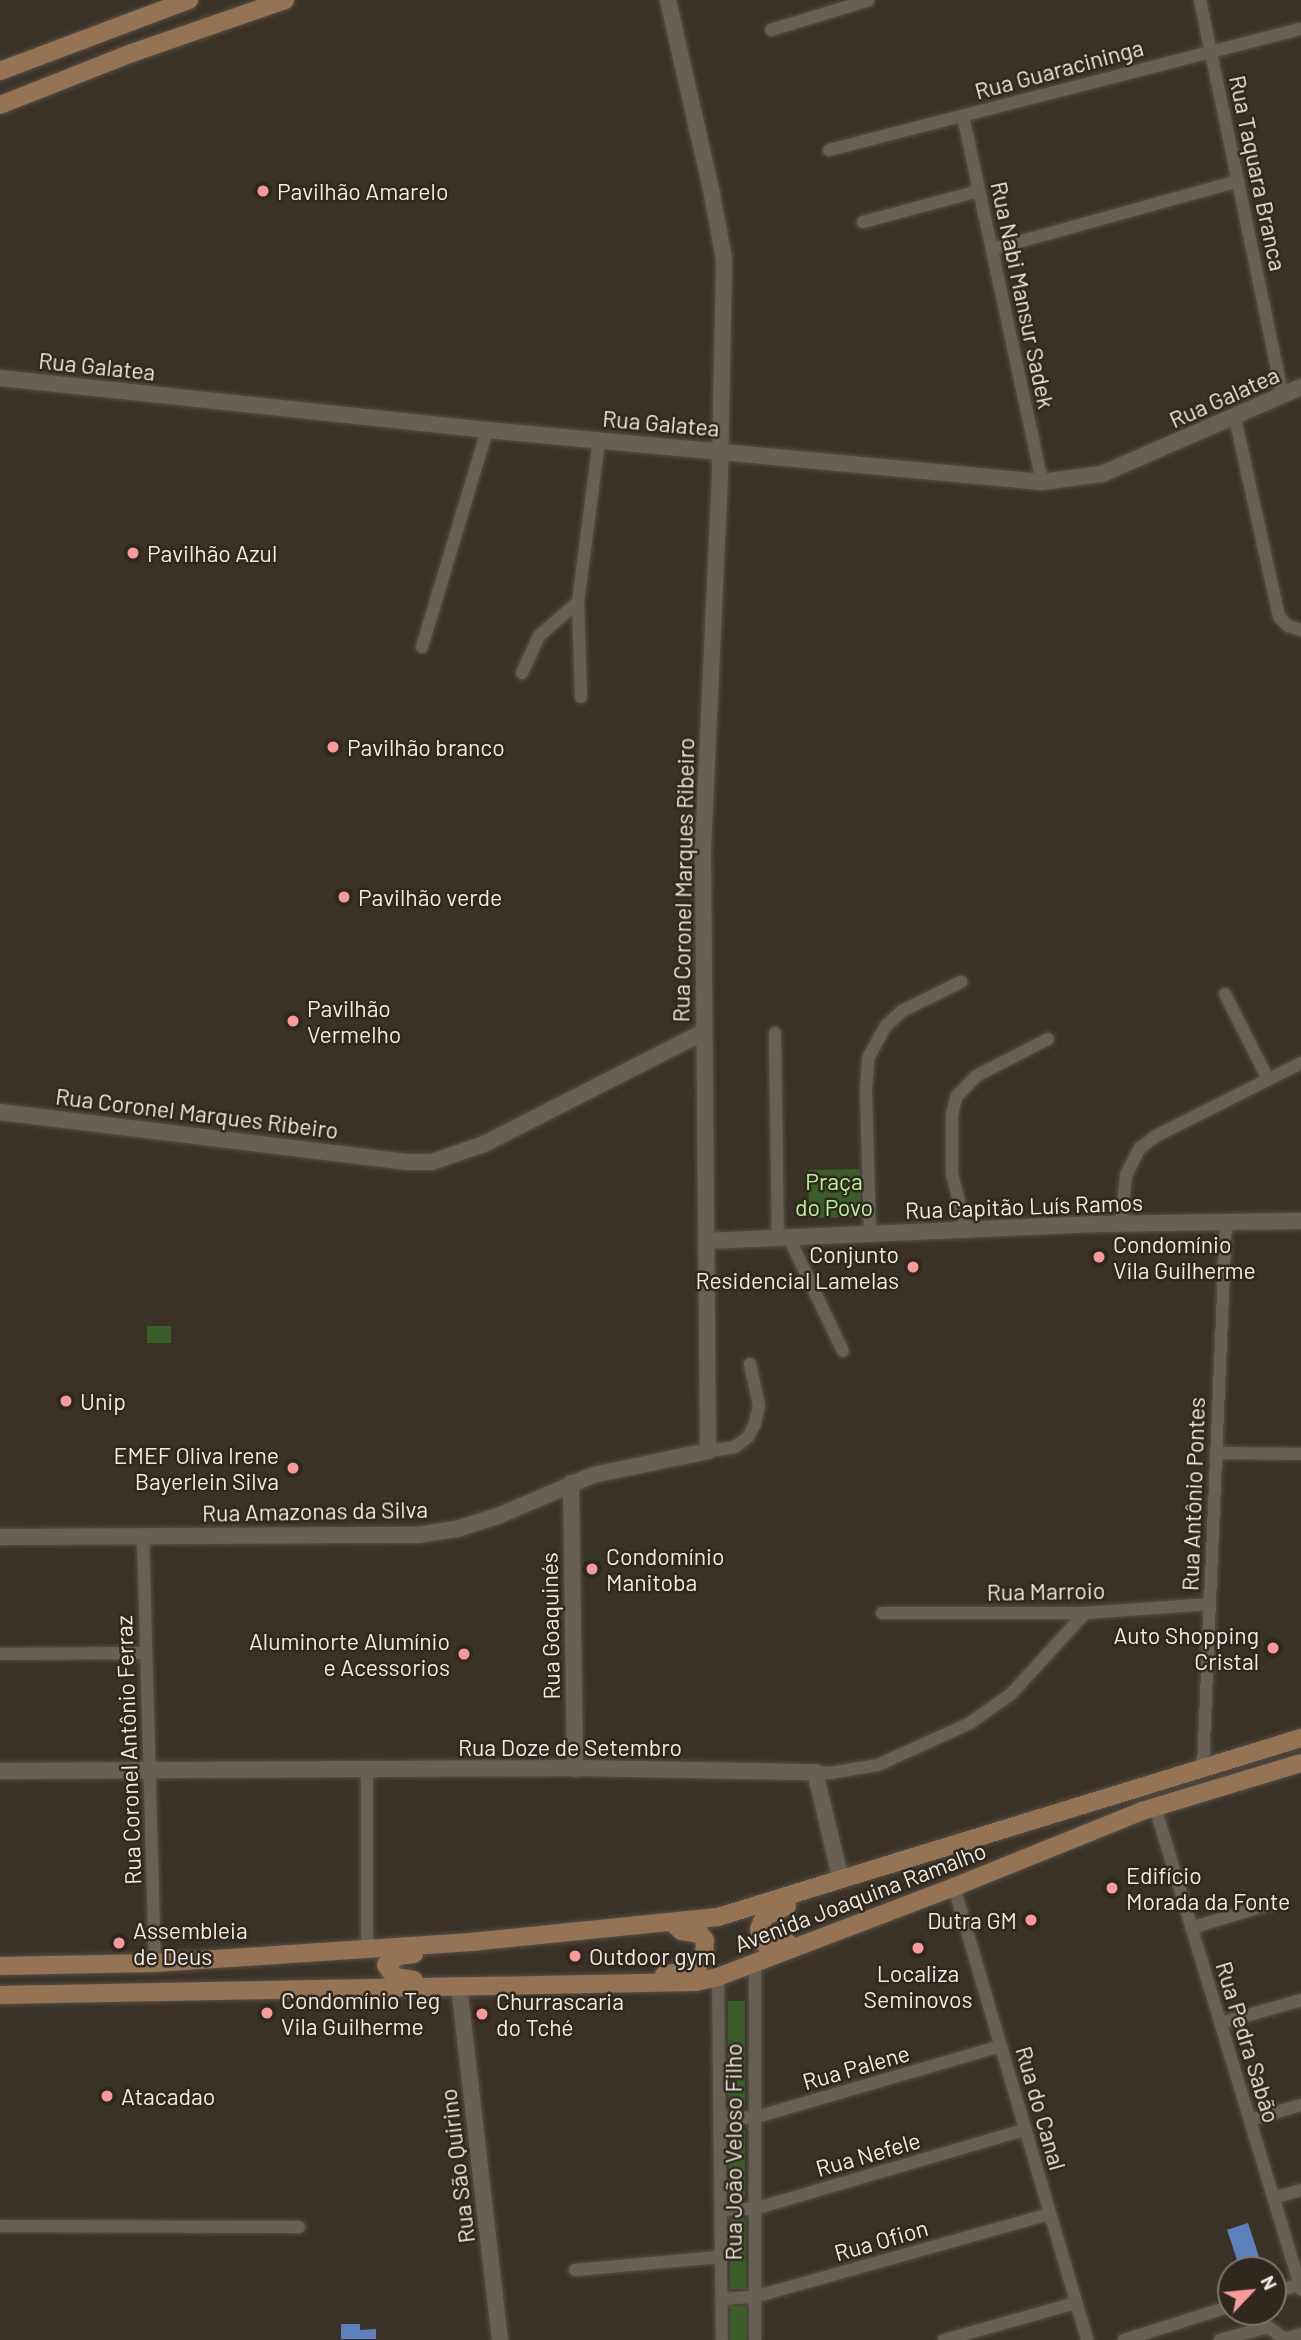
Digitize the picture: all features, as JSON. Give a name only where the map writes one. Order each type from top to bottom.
[{"type":"main road","points":[[0,71],[189,0]]},
{"type":"main road","points":[[0,106],[132,54],[285,0]]},
{"type":"main road","name":"Avenida Joaquina Ramalho","points":[[0,1965],[155,1964],[471,1942],[673,1924],[718,1917],[1301,1738]]},
{"type":"main road","name":"Avenida Joaquina Ramalho","points":[[0,1995],[610,1982],[677,1984],[718,1977],[1155,1807],[1301,1763]]},
{"type":"main road","points":[[806,1944],[795,1941],[771,1948],[761,1938],[760,1923],[771,1912],[814,1896],[822,1886]]},
{"type":"main road","points":[[610,1982],[624,1974],[671,1975],[700,1965],[706,1950],[705,1940],[695,1932],[681,1931],[673,1924]]},
{"type":"main road","points":[[422,1986],[416,1980],[395,1977],[386,1965],[398,1956],[460,1949],[471,1942]]},
{"type":"street","name":"Rua Coronel Marques Ribeiro","points":[[0,1111],[432,1163],[484,1144],[705,1032],[703,848],[721,452],[724,259],[668,0]]},
{"type":"street","points":[[771,30],[869,0]]},
{"type":"street","name":"Rua Taquara Branca","points":[[1200,0],[1283,396]]},
{"type":"street","name":"Rua Guaracininga","points":[[829,150],[1301,29]]},
{"type":"street","name":"Rua Nabi Mansur Sadek","points":[[963,116],[1042,482]]},
{"type":"street","points":[[993,249],[1239,181]]},
{"type":"street","points":[[863,222],[979,191]]},
{"type":"street","name":"Rua Galatea","points":[[0,378],[487,430],[1042,482],[1102,474],[1301,387]]},
{"type":"street","points":[[1235,418],[1279,617],[1288,626],[1301,629]]},
{"type":"street","points":[[422,647],[487,430]]},
{"type":"street","points":[[581,697],[578,602],[599,440]]},
{"type":"street","points":[[522,673],[539,636],[578,602]]},
{"type":"street","points":[[870,1235],[866,1090],[868,1058],[886,1026],[902,1011],[961,982]]},
{"type":"street","points":[[1225,994],[1268,1079]]},
{"type":"street","points":[[705,1032],[708,1451]]},
{"type":"street","points":[[775,1033],[784,1238],[843,1351]]},
{"type":"street","points":[[967,1232],[952,1174],[952,1115],[956,1097],[976,1076],[1048,1039]]},
{"type":"street","points":[[1121,1224],[1126,1175],[1140,1148],[1156,1136],[1301,1063]]},
{"type":"street","name":"Rua Capitão Luís Ramos","points":[[706,1241],[1121,1224],[1301,1221]]},
{"type":"street","name":"Rua Antônio Pontes","points":[[1203,1768],[1226,1222]]},
{"type":"street","name":"Rua Amazonas da Silva","points":[[0,1537],[418,1535],[457,1529],[498,1516],[571,1483],[615,1469],[735,1447],[748,1437],[755,1424],[759,1405],[750,1364]]},
{"type":"street","points":[[1216,1453],[1301,1454]]},
{"type":"street","name":"Rua Goaquinés","points":[[571,1483],[575,1769]]},
{"type":"street","name":"Rua Coronel Antônio Ferraz","points":[[143,1535],[155,1964]]},
{"type":"street","name":"Rua Marroio","points":[[882,1613],[1085,1614],[1210,1604]]},
{"type":"street","name":"Rua Doze de Setembro","points":[[0,1771],[575,1769],[839,1772],[878,1765],[970,1723],[1011,1694],[1085,1614]]},
{"type":"street","points":[[0,1654],[146,1653]]},
{"type":"street","points":[[367,1770],[367,1948]]},
{"type":"street","points":[[815,1772],[841,1880]]},
{"type":"street","name":"Rua Pedra Sabão","points":[[1155,1807],[1300,2286]]},
{"type":"street","name":"Rua do Canal","points":[[954,1887],[1087,2340]]},
{"type":"street","points":[[1191,1928],[1271,1904]]},
{"type":"street","name":"Rua João Veloso Filho","points":[[755,1964],[755,2340]]},
{"type":"street","name":"Rua João Veloso Filho","points":[[718,1977],[722,2340]]},
{"type":"street","name":"Rua São Quirino","points":[[459,1986],[500,2340]]},
{"type":"street","points":[[1220,2024],[1301,2000]]},
{"type":"street","name":"Rua Palene","points":[[721,2117],[753,2118],[1001,2046]]},
{"type":"street","points":[[1250,2120],[1301,2105]]},
{"type":"street","name":"Rua Nefele","points":[[721,2210],[754,2209],[1026,2130]]},
{"type":"street","points":[[1273,2198],[1301,2190]]},
{"type":"street","name":"Rua Ofion","points":[[722,2299],[754,2297],[1050,2214]]},
{"type":"street","points":[[0,2226],[299,2227]]},
{"type":"street","points":[[575,2270],[722,2257]]},
{"type":"street","points":[[944,2340],[1076,2303]]},
{"type":"street","points":[[1124,2340],[1217,2310]]},
{"type":"street","points":[[1220,2340],[1268,2327],[1288,2339],[1301,2334]]},
{"type":"green space","name":"Praça do Povo","points":[[860,1169],[861,1217],[809,1218],[808,1170]]},
{"type":"green space","points":[[147,1326],[171,1326],[171,1343],[147,1343]]},
{"type":"green space","points":[[728,2001],[745,2001],[745,2108],[728,2108]]},
{"type":"green space","points":[[729,2131],[745,2131],[745,2198],[729,2198]]},
{"type":"green space","points":[[730,2219],[746,2219],[746,2289],[730,2289]]},
{"type":"green space","points":[[730,2306],[747,2306],[747,2340],[730,2340]]},
{"type":"water","points":[[1248,2223],[1259,2256],[1236,2256],[1227,2230]]},
{"type":"water","points":[[341,2324],[360,2324],[360,2330],[376,2329],[376,2339],[341,2339]]},
{"type":"place","name":"Pavilhão Amarelo","points":[[263,191]]},
{"type":"place","name":"Pavilhão Azul","points":[[133,553]]},
{"type":"place","name":"Pavilhão branco","points":[[333,747]]},
{"type":"place","name":"Pavilhão verde","points":[[344,897]]},
{"type":"place","name":"Pavilhão Vermelho","points":[[293,1021]]},
{"type":"place","name":"Condomínio Vila Guilherme","points":[[1099,1257]]},
{"type":"place","name":"Conjunto Residencial Lamelas","points":[[913,1267]]},
{"type":"place","name":"Unip","points":[[66,1401]]},
{"type":"place","name":"EMEF Oliva Irene Bayerlein Silva","points":[[293,1468]]},
{"type":"place","name":"Condomínio Manitoba","points":[[592,1569]]},
{"type":"place","name":"Auto Shopping Cristal","points":[[1273,1648]]},
{"type":"place","name":"Aluminorte Alumínio e Acessorios","points":[[464,1654]]},
{"type":"place","name":"Edifício Morada da Fonte","points":[[1112,1888]]},
{"type":"place","name":"Dutra GM","points":[[1031,1920]]},
{"type":"place","name":"Assembleia de Deus","points":[[119,1943]]},
{"type":"place","name":"Localiza Seminovos","points":[[918,1948]]},
{"type":"place","name":"Outdoor gym","points":[[575,1956]]},
{"type":"place","name":"Condomínio Teg Vila Guilherme","points":[[267,2013]]},
{"type":"place","name":"Churrascaria do Tché","points":[[482,2014]]},
{"type":"place","name":"Atacadao","points":[[107,2096]]}]
